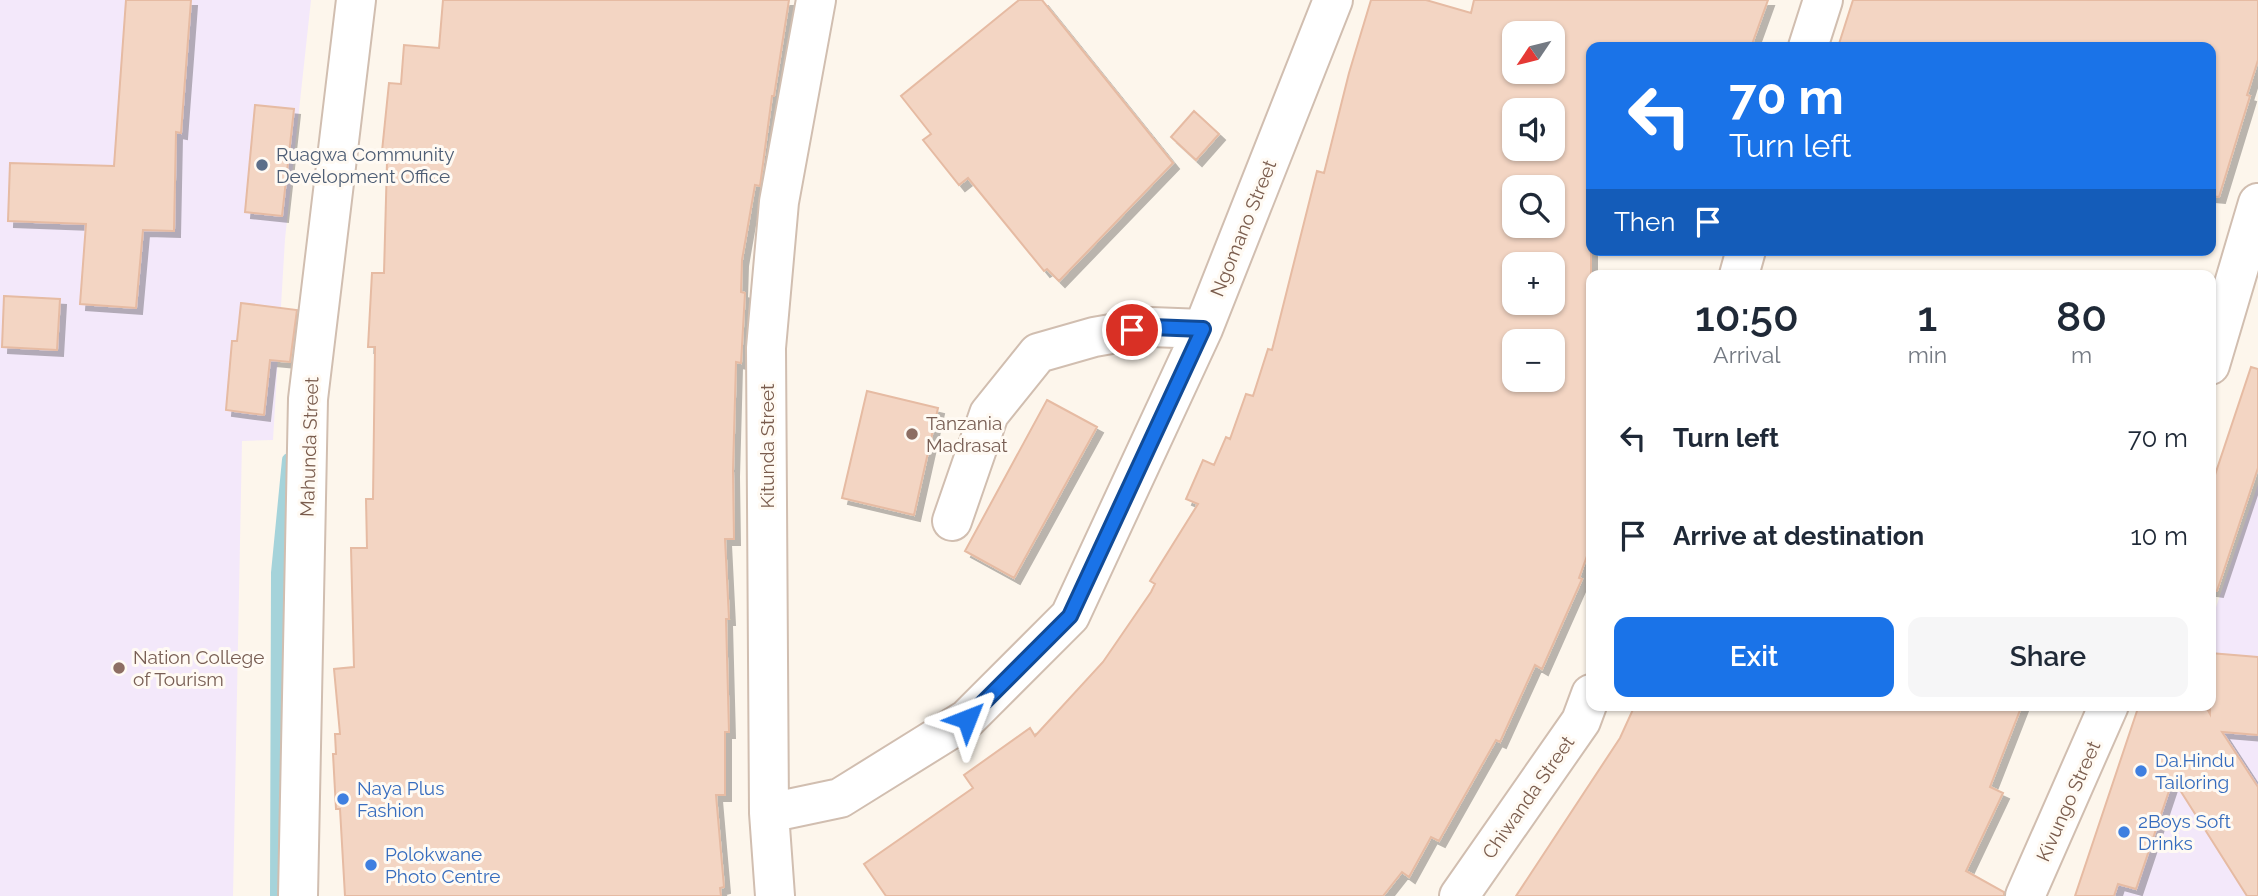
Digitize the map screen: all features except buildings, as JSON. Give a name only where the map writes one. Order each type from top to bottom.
[{"type":"street","name":"Mahunda Street","points":[[298,896],[308,399],[356,0]]},
{"type":"street","name":"Kitunda Street","points":[[775,896],[769,813],[766,348],[779,202],[816,0]]},
{"type":"street","name":"Ngomano Street","points":[[769,813],[840,798],[967,719],[1070,616],[1203,329],[1333,0]]},
{"type":"street","points":[[1810,42],[1823,0]]},
{"type":"street","points":[[2216,345],[2258,203]]},
{"type":"street","points":[[952,522],[989,414],[1038,353],[1094,337],[1151,327],[1203,329]]},
{"type":"street","name":"Chiwanda Street","points":[[1459,896],[1581,721],[1586,708]]},
{"type":"street","name":"Kivungo Street","points":[[2025,896],[2106,711]]},
{"type":"shaded area","points":[[0,0],[311,0],[285,239],[273,440],[242,441],[233,896],[0,896]]},
{"type":"shaded area","points":[[2258,484],[2258,896],[2108,896],[2182,711],[2216,711],[2216,607]]},
{"type":"waterway","points":[[277,896],[278,573],[289,460]]},
{"type":"place","name":"Ruagwa Community Development Office","points":[[262,165]]},
{"type":"place","name":"Tanzania Madrasat","points":[[912,434]]},
{"type":"place","name":"Nation College of Tourism","points":[[119,668]]},
{"type":"place","name":"Da.Hindu Tailoring","points":[[2141,771]]},
{"type":"place","name":"Naya Plus Fashion","points":[[343,799]]},
{"type":"place","name":"2Boys Soft Drinks","points":[[2124,832]]},
{"type":"place","name":"Polokwane Photo Centre","points":[[371,865]]},
{"type":"route","points":[[967,719],[1070,616],[1203,329],[1151,327],[1132,330]]}]
